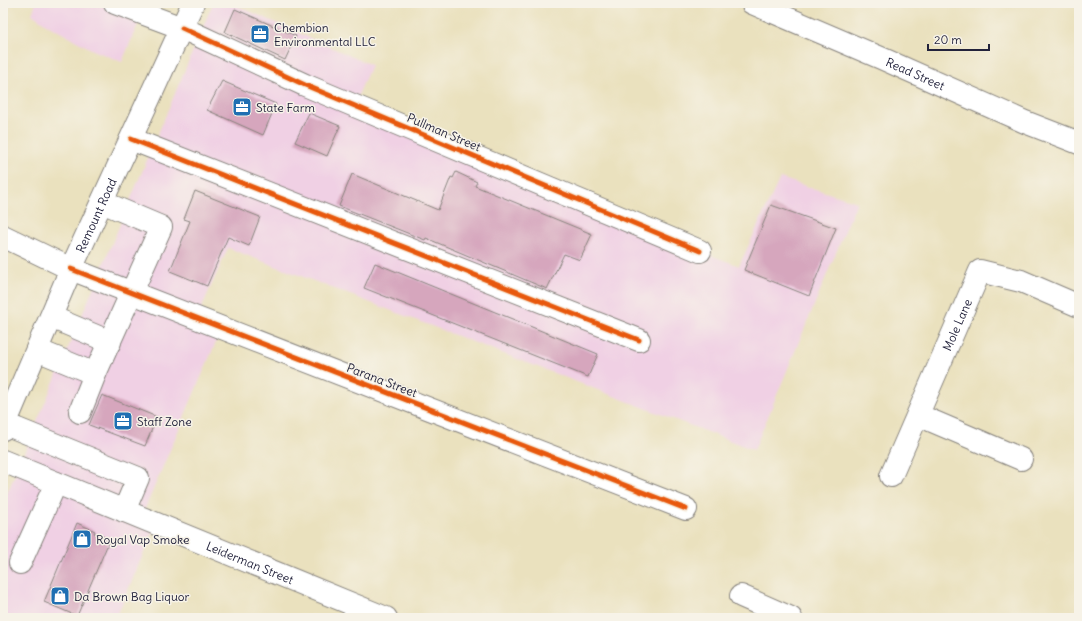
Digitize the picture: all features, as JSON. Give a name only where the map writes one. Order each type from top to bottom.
[{"type":"street","name":"Pullman Street","points":[[115,3],[182,28],[305,85],[700,251]]},
{"type":"street","name":"Remount Road","points":[[4,426],[71,269],[193,3]]},
{"type":"street","name":"Read Street","points":[[752,3],[882,58],[1025,122],[1079,143]]},
{"type":"street","points":[[131,139],[640,340]]},
{"type":"street","points":[[80,412],[95,374],[161,227],[102,202]]},
{"type":"street","name":"Parana Street","points":[[3,236],[71,269],[131,293],[686,509]]},
{"type":"street","name":"Mole Lane","points":[[891,476],[980,271],[1021,281],[1079,306]]},
{"type":"street","points":[[51,317],[110,342]]},
{"type":"street","points":[[37,350],[95,374]]},
{"type":"street","points":[[918,416],[1021,459]]},
{"type":"street","points":[[4,426],[138,478],[124,511]]},
{"type":"street","name":"Leiderman Street","points":[[3,461],[386,618]]},
{"type":"street","points":[[20,563],[56,483]]},
{"type":"street","points":[[741,596],[791,618]]},
{"type":"shaded area","points":[[36,3],[147,3],[122,62],[93,50],[49,26],[32,14]]},
{"type":"shaded area","points":[[213,3],[231,3],[371,65],[355,102],[700,251],[739,266],[780,178],[857,202],[754,450],[228,248],[197,318],[222,328],[141,518],[156,524],[116,618],[3,618],[3,503]]},
{"type":"building","name":"Chembion Environmental LLC","points":[[235,9],[296,36],[285,60],[225,32]]},
{"type":"building","name":"State Farm","points":[[222,81],[276,104],[263,135],[207,110]]},
{"type":"building","points":[[309,113],[340,126],[327,156],[295,142]]},
{"type":"building","points":[[456,172],[477,182],[475,186],[592,234],[580,260],[564,254],[547,289],[426,238],[425,240],[339,206],[352,174],[438,210],[451,177],[453,178]]},
{"type":"building","points":[[195,191],[260,217],[249,246],[228,237],[207,286],[170,271],[190,221],[184,219]]},
{"type":"building","points":[[771,205],[836,228],[809,296],[744,270]]},
{"type":"building","points":[[375,263],[598,354],[588,377],[364,288]]},
{"type":"building","name":"Staff Zone","points":[[102,395],[157,417],[145,446],[89,425]]},
{"type":"building","points":[[77,523],[95,531],[94,533],[110,539],[77,616],[44,602]]},
{"type":"cycle path","points":[[182,28],[305,85],[700,251]]},
{"type":"cycle path","points":[[131,139],[639,340]]},
{"type":"cycle path","points":[[71,269],[686,509]]},
{"type":"place","name":"Chembion Environmental LLC","points":[[260,34]]},
{"type":"place","name":"State Farm","points":[[242,107]]},
{"type":"place","name":"Staff Zone","points":[[123,421]]},
{"type":"place","name":"Royal Vap Smoke","points":[[82,539]]},
{"type":"place","name":"Da Brown Bag Liquor","points":[[60,596]]}]
